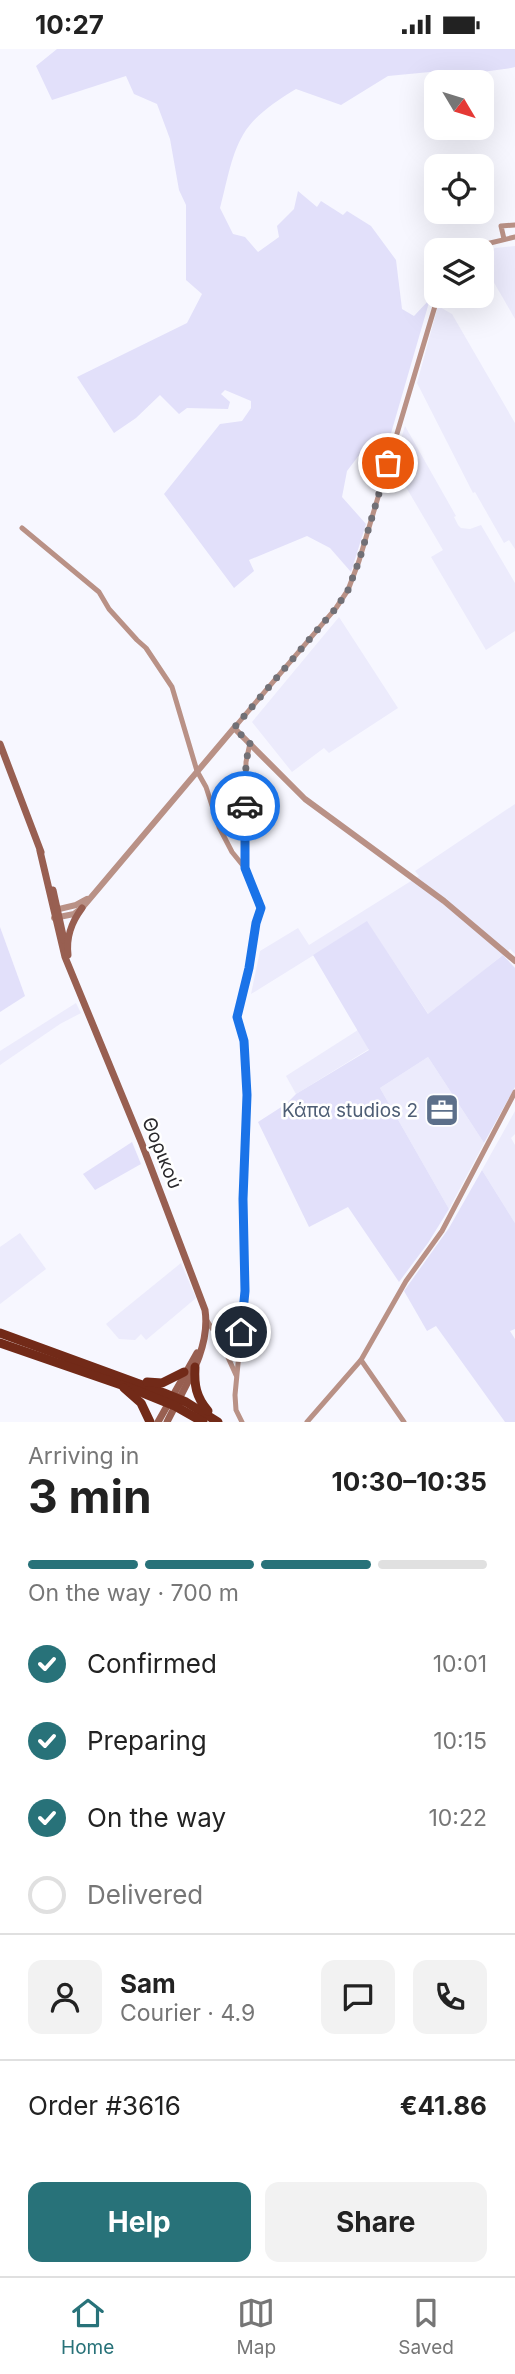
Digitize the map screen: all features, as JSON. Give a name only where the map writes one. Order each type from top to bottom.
[{"type":"highway","points":[[0,1333],[135,1381],[217,1421]]},
{"type":"highway","points":[[0,1342],[173,1401],[203,1422]]},
{"type":"highway","points":[[195,1367],[197,1395],[217,1421]]},
{"type":"highway","points":[[135,1381],[162,1383],[184,1372]]},
{"type":"highway","points":[[120,1385],[141,1403],[150,1422]]},
{"type":"main road","name":"Θορικού","points":[[0,744],[40,851],[73,978],[203,1301],[206,1319],[203,1343],[195,1367],[173,1401]]},
{"type":"main road","points":[[68,956],[68,935],[82,908]]},
{"type":"main road","name":"Θορικού","points":[[56,914],[73,978]]},
{"type":"main road","name":"Θορικού","points":[[173,1401],[184,1372],[203,1343]]},
{"type":"main road","points":[[158,1422],[173,1401]]},
{"type":"main road","points":[[167,1422],[173,1401]]},
{"type":"street","points":[[504,239],[501,226],[515,225]]},
{"type":"street","points":[[494,243],[515,237]]},
{"type":"street","points":[[56,914],[74,914],[82,908],[336,608],[348,590],[434,308]]},
{"type":"street","points":[[22,528],[99,593],[109,610],[146,648],[172,687],[197,771],[219,827],[232,852],[245,868],[261,908],[237,1017],[244,1041],[247,1095],[243,1199],[245,1291],[236,1375],[236,1409],[242,1422]]},
{"type":"street","points":[[234,728],[305,799],[444,901],[515,961]]},
{"type":"street","points":[[245,868],[246,762],[250,743]]},
{"type":"street","points":[[0,772],[9,767]]},
{"type":"street","points":[[56,914],[92,895]]},
{"type":"street","points":[[307,1422],[361,1360],[406,1281],[442,1231],[515,1092]]},
{"type":"street","points":[[206,1319],[222,1344],[236,1375]]},
{"type":"street","points":[[361,1360],[404,1422]]},
{"type":"shaded area","points":[[57,49],[515,49],[515,67],[494,70],[424,70],[424,73],[388,76],[341,105],[296,89],[256,118],[246,130],[233,158],[220,208],[233,234],[245,237],[258,252],[279,237],[277,226],[294,209],[298,191],[317,207],[321,201],[343,215],[347,211],[371,226],[396,260],[402,309],[414,316],[424,305],[427,308],[385,454],[372,438],[347,471],[342,497],[366,524],[351,572],[330,548],[307,536],[249,560],[254,571],[234,588],[164,494],[220,424],[242,421],[251,408],[251,401],[225,390],[221,394],[230,402],[228,409],[187,408],[179,414],[160,395],[136,418],[114,433],[77,377],[187,323],[202,294],[186,280],[186,205],[179,190],[170,139],[157,104],[134,94],[126,76],[52,100],[36,66]]},
{"type":"shaded area","points":[[515,246],[515,319],[494,283],[495,248]]},
{"type":"shaded area","points":[[437,308],[442,308],[452,314],[515,423],[515,549],[509,540],[504,543],[475,492],[473,493],[417,383]]},
{"type":"shaded area","points":[[405,426],[456,516],[454,517],[458,525],[470,529],[481,525],[515,583],[515,631],[486,650],[431,557],[443,550],[393,465]]},
{"type":"shaded area","points":[[339,617],[398,708],[329,753],[324,748],[292,772],[252,722]]},
{"type":"shaded area","points":[[515,804],[515,954],[510,949],[429,1015],[367,922],[251,994],[260,951],[298,928],[309,945],[419,876],[415,871]]},
{"type":"shaded area","points":[[367,921],[428,1014],[503,955],[515,968],[515,1087],[484,1143],[428,1057],[380,1088],[449,1209],[399,1282],[348,1207],[309,1227],[258,1122],[286,1104],[296,1094],[369,1050],[313,955]]},
{"type":"shaded area","points":[[0,927],[25,996],[0,1012]]},
{"type":"shaded area","points":[[76,1003],[81,1013],[0,1065],[0,1051]]},
{"type":"shaded area","points":[[358,1030],[369,1049],[296,1094],[286,1076]]},
{"type":"shaded area","points":[[428,1057],[484,1143],[449,1209],[380,1088]]},
{"type":"shaded area","points":[[515,1111],[515,1134],[511,1138],[515,1145],[515,1223],[482,1170]]},
{"type":"shaded area","points":[[132,1142],[141,1164],[95,1190],[83,1174]]},
{"type":"shaded area","points":[[482,1170],[515,1223],[515,1329],[510,1331],[515,1339],[515,1422],[505,1422],[436,1326],[427,1331],[404,1291],[449,1228]]},
{"type":"shaded area","points":[[20,1233],[46,1269],[0,1304],[0,1247]]},
{"type":"shaded area","points":[[181,1263],[196,1298],[146,1340],[141,1334],[135,1340],[119,1339],[106,1324]]},
{"type":"way so far","points":[[245,806],[246,762],[250,743],[234,728],[336,608],[348,590],[388,463]]},
{"type":"place","name":"Κάπα studios 2","points":[[442,1110]]},
{"type":"route","points":[[241,1332],[245,1291],[243,1199],[247,1095],[244,1041],[237,1017],[261,908],[245,868],[245,806]]}]
